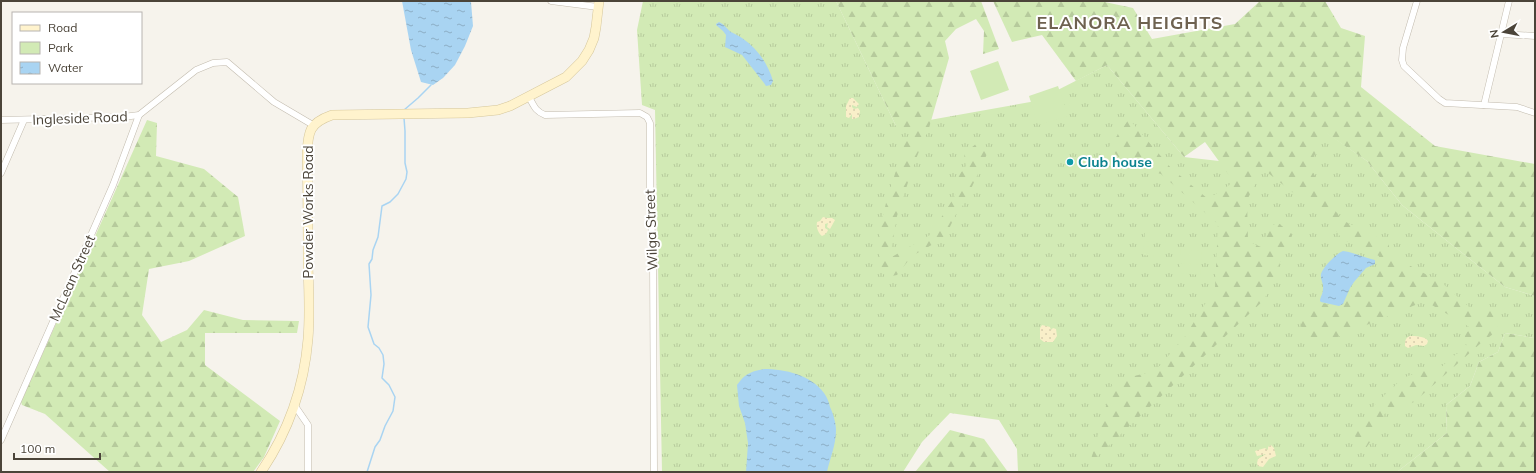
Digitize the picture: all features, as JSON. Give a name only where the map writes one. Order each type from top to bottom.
[{"type":"main road","name":"Powder Works Road","points":[[261,472],[283,435],[295,406],[306,360],[308,338],[307,154],[308,138],[313,125],[320,119],[332,115],[468,113],[498,110],[510,106],[566,77],[582,61],[594,38],[599,4]]},
{"type":"street","points":[[551,1],[599,4]]},
{"type":"street","points":[[1417,1],[1401,54],[1404,66],[1445,103],[1517,107],[1535,113]]},
{"type":"street","points":[[1484,105],[1508,1]]},
{"type":"street","points":[[1501,34],[1535,36]]},
{"type":"street","name":"Ingleside Road","points":[[1,120],[123,117],[139,115],[196,70],[213,63],[227,62],[274,102],[313,125]]},
{"type":"street","name":"Wilga Street","points":[[529,97],[538,112],[545,114],[640,113],[647,117],[650,122],[650,189],[653,266],[654,472]]},
{"type":"street","name":"McLean Street","points":[[1,440],[113,185],[139,115]]},
{"type":"street","points":[[1,173],[24,120]]},
{"type":"street","points":[[295,406],[308,425],[308,472]]},
{"type":"green space","points":[[643,1],[836,1],[896,126],[1036,101],[1107,65],[1184,157],[1219,161],[1264,89],[1367,161],[1402,205],[1505,287],[1535,296],[1535,337],[1505,333],[1498,352],[1479,362],[1470,386],[1446,405],[1447,433],[1397,472],[1018,472],[1017,449],[999,420],[950,413],[922,442],[903,472],[662,472],[655,110],[642,105],[637,30]]},
{"type":"green space","points":[[836,1],[981,1],[999,49],[983,54],[984,31],[976,19],[956,29],[945,41],[949,58],[929,128],[915,161],[897,216],[890,258],[930,235],[955,196],[957,177],[966,166],[964,154],[984,137],[987,154],[964,204],[957,212],[944,238],[912,256],[897,275],[886,277],[880,268],[880,228],[905,141],[915,129],[896,126]]},
{"type":"green space","points":[[993,1],[1100,1],[1133,8],[1152,39],[1235,24],[1260,1],[1325,1],[1341,28],[1365,36],[1361,87],[1435,146],[1535,164],[1535,296],[1505,287],[1402,205],[1367,161],[1326,133],[1309,166],[1337,213],[1344,221],[1389,243],[1389,259],[1405,263],[1442,283],[1469,307],[1498,312],[1497,331],[1481,343],[1414,402],[1384,414],[1377,432],[1366,448],[1353,434],[1377,402],[1403,378],[1421,371],[1440,368],[1456,354],[1465,351],[1467,341],[1464,335],[1471,328],[1425,301],[1330,340],[1306,344],[1300,322],[1313,300],[1341,309],[1364,276],[1378,267],[1379,256],[1342,239],[1328,220],[1263,169],[1247,200],[1248,241],[1263,248],[1267,231],[1277,222],[1292,234],[1264,300],[1090,463],[1113,381],[1155,371],[1184,338],[1215,288],[1218,224],[1161,174],[1124,163],[1109,147],[1129,119],[1171,168],[1208,199],[1234,182],[1205,142],[1184,157],[1107,65],[1076,81],[1042,35],[1012,42]]},
{"type":"green space","points":[[998,61],[1009,90],[981,100],[970,71]]},
{"type":"green space","points":[[1058,86],[1068,116],[1038,125],[1029,96]]},
{"type":"green space","points":[[147,120],[157,123],[156,156],[204,169],[238,197],[245,236],[189,261],[149,269],[142,315],[161,342],[187,330],[204,310],[243,320],[299,321],[297,333],[205,333],[205,365],[280,421],[264,457],[253,472],[110,472],[45,414],[22,405],[21,402]]},
{"type":"green space","points":[[1145,232],[1166,233],[1165,243],[1145,241]]},
{"type":"green space","points":[[1144,246],[1165,248],[1164,257],[1143,255]]},
{"type":"green space","points":[[1181,249],[1202,251],[1201,260],[1180,259]]},
{"type":"green space","points":[[1180,263],[1201,265],[1200,275],[1180,273]]},
{"type":"green space","points":[[1505,333],[1535,337],[1535,472],[1397,472],[1447,433],[1446,405],[1470,386],[1479,362],[1498,352]]},
{"type":"green space","points":[[950,430],[984,439],[1008,472],[915,472]]},
{"type":"sand","points":[[850,98],[853,98],[859,104],[857,107],[852,105],[854,109],[858,108],[860,111],[859,117],[854,119],[852,119],[852,114],[849,118],[846,117],[846,106]]},
{"type":"sand","points":[[823,217],[832,218],[835,220],[830,229],[827,227],[828,223],[825,224],[825,228],[828,230],[826,234],[822,236],[818,232],[817,222]]},
{"type":"sand","points":[[1042,325],[1050,327],[1051,330],[1053,328],[1056,329],[1057,336],[1053,342],[1044,342],[1040,339],[1040,328]]},
{"type":"sand","points":[[1410,336],[1425,338],[1428,341],[1427,344],[1424,346],[1416,345],[1408,348],[1405,346],[1405,341]]},
{"type":"sand","points":[[1271,445],[1274,448],[1276,456],[1269,459],[1263,467],[1258,466],[1258,459],[1266,454],[1257,456],[1255,451],[1265,448],[1268,450],[1268,447]]},
{"type":"water","points":[[402,1],[471,2],[473,26],[465,46],[455,65],[443,78],[433,85],[421,82],[411,50]]},
{"type":"water","points":[[719,22],[731,32],[748,42],[758,52],[771,75],[773,81],[771,85],[766,86],[742,55],[725,47],[726,35],[716,25]]},
{"type":"water","points":[[1343,251],[1375,260],[1375,264],[1366,268],[1354,282],[1343,304],[1339,306],[1321,302],[1320,300],[1323,287],[1321,274],[1330,261],[1337,254]]},
{"type":"water","points":[[764,369],[780,370],[805,377],[819,387],[825,395],[833,415],[836,430],[834,446],[827,472],[746,472],[748,443],[745,423],[739,406],[737,385],[749,374]]},
{"type":"waterway","points":[[404,110],[431,85]]},
{"type":"waterway","points":[[367,472],[375,447],[380,440],[393,411],[395,397],[389,385],[382,378],[384,364],[383,355],[379,348],[374,344],[368,327],[371,295],[369,264],[372,259],[373,250],[378,237],[382,206],[390,202],[398,194],[406,179],[407,172],[405,163],[404,118]]},
{"type":"place","name":"Club house","points":[[1070,162]]},
{"type":"district","name":"ELANORA HEIGHTS","points":[[1130,22]]}]
